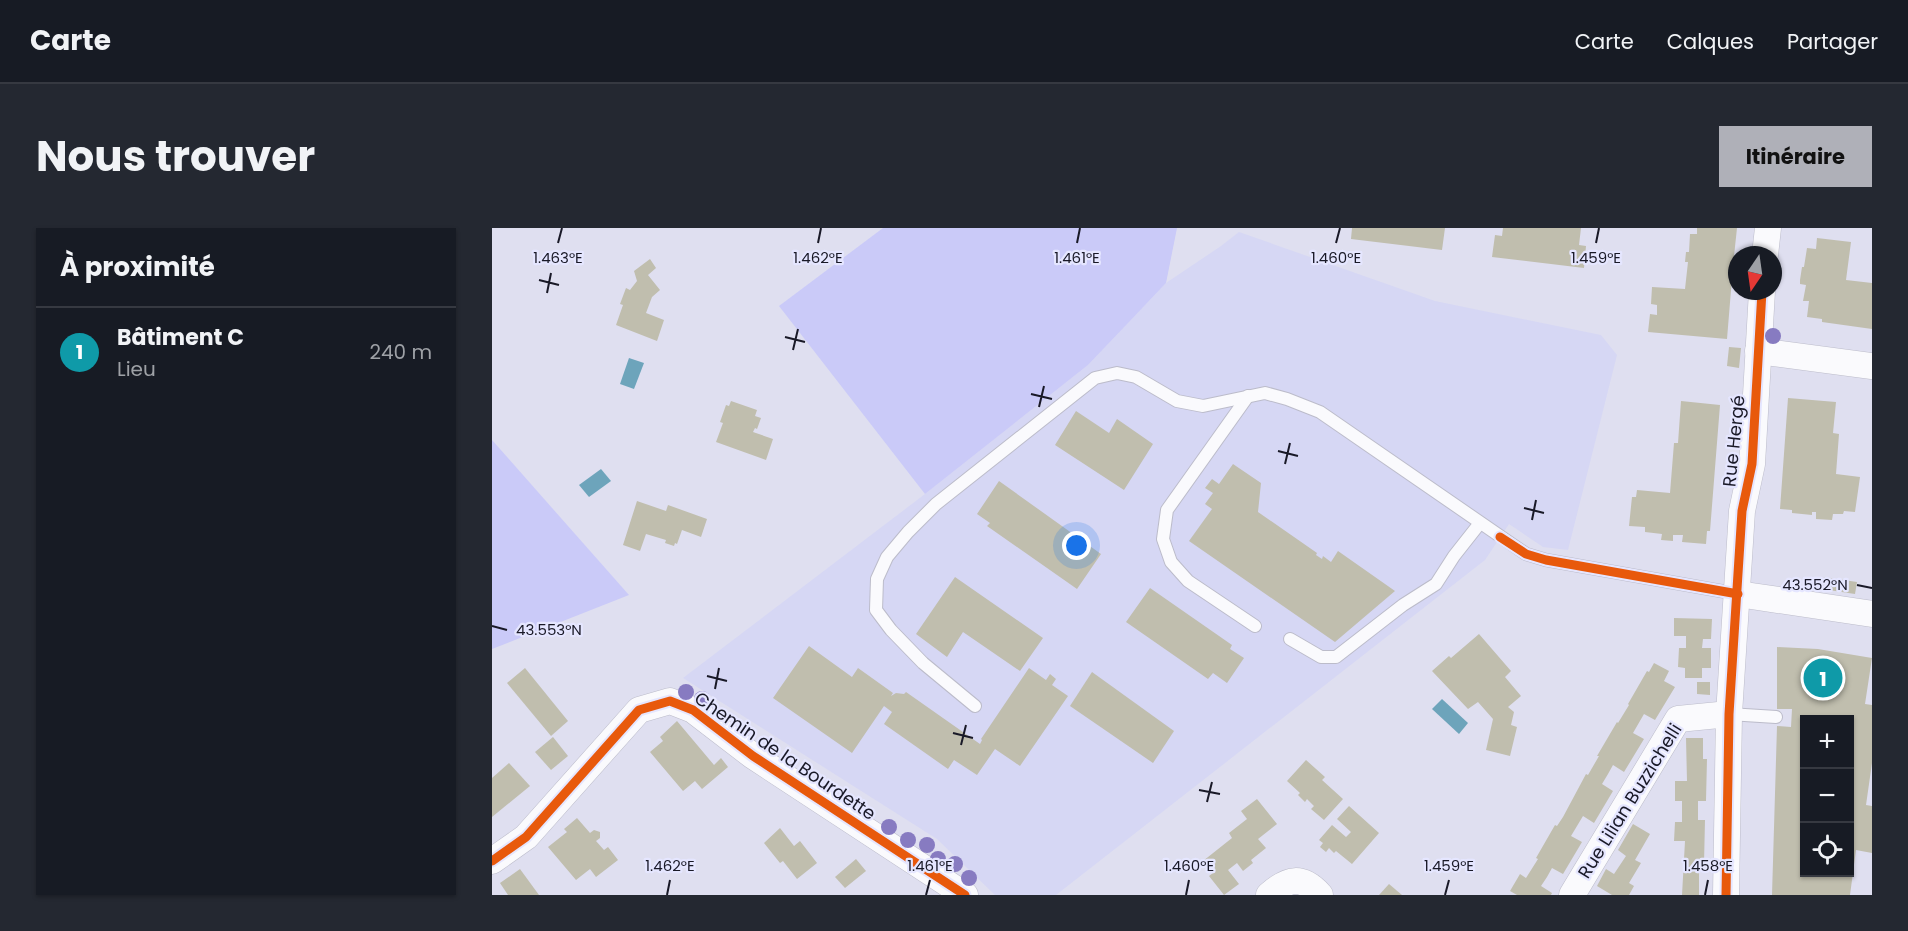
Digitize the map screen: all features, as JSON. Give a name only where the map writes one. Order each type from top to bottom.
[{"type":"street","points":[[1766,246],[1768,228]]},
{"type":"street","name":"Rue Hergé","points":[[1726,895],[1729,714],[1742,512],[1752,464],[1761,300]]},
{"type":"street","points":[[1758,351],[1872,366]]},
{"type":"street","points":[[1738,594],[1872,614]]},
{"type":"street","name":"Chemin de la Bourdette","points":[[492,861],[526,837],[639,710],[670,701],[693,710],[753,756],[965,895]]},
{"type":"street","name":"Rue Lilian Buzzichelli","points":[[1572,895],[1678,719],[1729,714]]},
{"type":"street","points":[[1269,895],[1281,884],[1296,880],[1313,887],[1320,895]]},
{"type":"lane","points":[[975,706],[923,663],[891,630],[876,610],[877,579],[887,557],[936,504],[1095,378],[1117,373],[1136,376],[1177,401],[1203,406],[1265,393],[1320,412],[1526,554],[1546,560],[1738,594]]},
{"type":"lane","points":[[1248,396],[1167,510],[1163,539],[1171,562],[1188,581],[1255,626]]},
{"type":"lane","points":[[1290,639],[1321,657],[1336,657],[1403,605],[1436,584],[1480,523]]},
{"type":"lane","points":[[1729,714],[1776,717]]},
{"type":"shaded area","points":[[883,228],[1177,228],[1166,283],[1130,321],[1088,365],[925,494],[779,306]]},
{"type":"shaded area","points":[[1239,232],[1435,301],[1601,335],[1617,355],[1568,550],[1543,547],[1509,524],[1485,560],[1056,895],[995,895],[937,839],[683,678],[925,494],[1088,365],[1166,283]]},
{"type":"shaded area","points":[[629,358],[644,363],[634,389],[620,384]]},
{"type":"shaded area","points":[[492,440],[629,595],[492,649]]},
{"type":"shaded area","points":[[601,469],[611,481],[589,497],[579,485]]},
{"type":"shaded area","points":[[1442,699],[1468,723],[1459,734],[1432,709]]},
{"type":"building","points":[[1352,228],[1445,228],[1442,250],[1351,239]]},
{"type":"building","points":[[1503,228],[1581,228],[1579,245],[1586,246],[1584,268],[1492,257],[1495,235],[1502,236]]},
{"type":"building","points":[[1697,228],[1737,228],[1735,246],[1728,246],[1728,300],[1730,300],[1727,339],[1648,332],[1650,314],[1657,315],[1657,305],[1651,304],[1652,287],[1685,289],[1688,262],[1685,262],[1686,252],[1689,252],[1690,234],[1697,234]]},
{"type":"building","points":[[1817,238],[1851,242],[1846,280],[1872,283],[1872,329],[1822,322],[1822,319],[1807,317],[1809,301],[1803,301],[1806,285],[1800,284],[1800,280],[1807,248],[1816,249]]},
{"type":"building","points":[[650,259],[656,268],[648,275],[660,290],[652,297],[646,313],[664,320],[657,341],[616,325],[626,288],[630,290],[637,281],[634,271]]},
{"type":"building","points":[[1729,347],[1741,348],[1739,368],[1727,366]]},
{"type":"building","points":[[1788,398],[1836,402],[1833,433],[1839,434],[1836,474],[1860,477],[1855,512],[1844,511],[1843,514],[1833,514],[1832,520],[1816,519],[1816,512],[1812,512],[1812,515],[1780,509]]},
{"type":"building","points":[[731,401],[757,410],[755,416],[761,418],[757,429],[755,428],[753,432],[773,439],[766,460],[716,442],[723,423],[720,422],[726,405],[729,406]]},
{"type":"building","points":[[1681,401],[1720,405],[1710,531],[1707,531],[1706,544],[1682,542],[1683,535],[1673,535],[1673,541],[1661,540],[1662,534],[1645,532],[1645,527],[1629,526],[1632,497],[1636,497],[1637,490],[1670,493],[1674,443],[1678,443]]},
{"type":"building","points":[[1076,411],[1109,433],[1117,419],[1153,444],[1124,490],[1055,445]]},
{"type":"building","points":[[1233,464],[1261,483],[1258,512],[1317,553],[1316,555],[1322,559],[1323,556],[1331,562],[1338,551],[1395,591],[1335,642],[1189,541],[1212,509],[1205,504],[1213,493],[1205,488],[1212,479],[1219,484]]},
{"type":"building","points":[[999,481],[1101,554],[1077,589],[987,526],[990,523],[977,514]]},
{"type":"building","points":[[637,501],[666,511],[668,505],[707,519],[701,537],[682,530],[674,546],[665,543],[666,540],[646,534],[640,551],[623,545]]},
{"type":"building","points":[[955,577],[1043,638],[1020,671],[963,632],[947,657],[916,634]]},
{"type":"building","points":[[1824,577],[1857,582],[1855,594],[1822,589]]},
{"type":"building","points":[[1150,588],[1232,645],[1230,649],[1244,658],[1227,683],[1213,673],[1208,679],[1126,622]]},
{"type":"building","points":[[1674,618],[1712,619],[1711,639],[1703,639],[1702,648],[1711,648],[1711,668],[1702,668],[1702,678],[1685,678],[1685,668],[1678,667],[1679,648],[1686,648],[1686,636],[1674,636]]},
{"type":"building","points":[[1479,634],[1511,671],[1505,677],[1521,696],[1508,707],[1514,712],[1511,725],[1517,727],[1510,756],[1486,750],[1493,719],[1478,702],[1468,709],[1432,671]]},
{"type":"building","points":[[809,646],[852,677],[858,668],[893,693],[891,696],[906,692],[980,744],[981,739],[1029,668],[1046,680],[1050,674],[1056,679],[1052,685],[1068,696],[1020,766],[995,749],[977,775],[954,760],[948,769],[884,724],[892,712],[884,706],[852,753],[773,698]]},
{"type":"building","points":[[1777,647],[1818,649],[1872,658],[1865,704],[1872,705],[1872,763],[1866,805],[1872,806],[1872,853],[1856,850],[1854,865],[1854,715],[1800,715],[1800,877],[1852,877],[1850,895],[1772,895],[1777,726],[1791,727],[1792,709],[1777,709]]},
{"type":"building","points":[[1654,663],[1669,671],[1664,681],[1675,687],[1655,720],[1644,714],[1633,733],[1644,739],[1624,772],[1613,765],[1602,784],[1613,791],[1594,823],[1583,816],[1571,836],[1582,842],[1563,874],[1552,868],[1541,886],[1552,893],[1551,895],[1517,895],[1510,891],[1520,874],[1526,878],[1538,859],[1536,858],[1555,825],[1557,826],[1563,817],[1586,774],[1588,775],[1647,671],[1649,672]]},
{"type":"building","points":[[525,668],[568,721],[551,736],[507,683]]},
{"type":"building","points":[[1092,672],[1174,731],[1153,763],[1070,706]]},
{"type":"building","points":[[1697,682],[1710,682],[1710,695],[1697,694]]},
{"type":"building","points":[[677,721],[714,765],[721,758],[728,767],[702,789],[695,781],[683,791],[650,752],[663,741],[660,737]]},
{"type":"building","points":[[553,737],[568,756],[551,770],[535,752]]},
{"type":"building","points":[[1686,738],[1703,738],[1703,759],[1707,759],[1706,801],[1698,801],[1698,820],[1705,820],[1704,864],[1699,863],[1699,895],[1682,895],[1685,841],[1674,841],[1675,822],[1682,822],[1682,801],[1675,801],[1675,781],[1687,781]]},
{"type":"building","points":[[1306,760],[1325,777],[1322,780],[1343,799],[1324,820],[1311,809],[1314,806],[1307,799],[1305,802],[1298,795],[1300,793],[1287,781]]},
{"type":"building","points":[[509,763],[530,786],[492,817],[492,778]]},
{"type":"building","points":[[1257,799],[1277,824],[1258,839],[1266,848],[1251,860],[1253,863],[1243,871],[1237,863],[1228,870],[1239,884],[1224,895],[1209,876],[1213,873],[1203,861],[1232,838],[1229,833],[1247,819],[1241,811]]},
{"type":"building","points":[[1349,806],[1379,833],[1352,864],[1336,851],[1334,853],[1329,848],[1326,852],[1320,847],[1323,843],[1319,840],[1332,825],[1346,837],[1351,832],[1337,819]]},
{"type":"building","points":[[577,818],[590,833],[594,830],[600,832],[600,838],[596,841],[604,850],[608,847],[618,860],[596,877],[590,869],[576,880],[548,847],[567,832],[564,829]]},
{"type":"building","points":[[1633,824],[1650,834],[1635,860],[1641,863],[1629,883],[1634,886],[1629,895],[1612,895],[1597,886],[1606,869],[1614,874],[1626,856],[1618,850]]},
{"type":"building","points":[[780,828],[794,846],[800,841],[817,863],[797,879],[783,861],[780,863],[764,843]]},
{"type":"building","points":[[856,859],[866,871],[845,888],[835,877]]},
{"type":"building","points":[[520,869],[539,895],[508,895],[500,883]]},
{"type":"building","points":[[1389,884],[1402,895],[1379,895]]},
{"type":"cycle path","points":[[1726,895],[1729,714],[1742,511],[1752,464],[1761,300]]},
{"type":"cycle path","points":[[1500,537],[1526,554],[1546,560],[1738,594]]},
{"type":"cycle path","points":[[492,861],[526,837],[639,710],[670,701],[693,710],[753,756],[965,895]]},
{"type":"place","name":"Bâtiment C","points":[[1823,678]]}]
